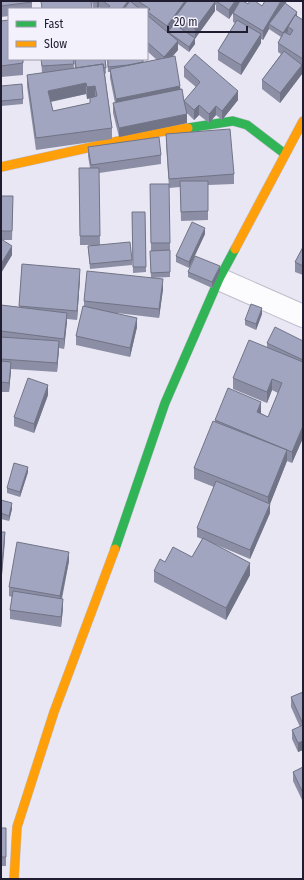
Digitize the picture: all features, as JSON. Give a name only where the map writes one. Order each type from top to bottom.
[{"type":"street","points":[[1,167],[159,132],[233,121],[248,125],[285,154]]},
{"type":"street","points":[[14,879],[17,827],[54,712],[117,544],[165,404],[219,279],[303,121]]},
{"type":"street","points":[[219,279],[303,316]]},
{"type":"building","points":[[1,1],[32,1],[32,2],[1,6]]},
{"type":"building","points":[[41,1],[91,1],[92,8],[42,8]]},
{"type":"building","points":[[103,1],[128,1],[123,8],[108,8],[110,6]]},
{"type":"building","points":[[130,1],[139,8],[125,8]]},
{"type":"building","points":[[138,1],[185,1],[167,26],[148,12],[150,9]]},
{"type":"building","points":[[187,1],[215,2],[195,29],[176,16]]},
{"type":"building","points":[[216,1],[235,1],[229,10]]},
{"type":"building","points":[[240,1],[248,4],[250,1],[255,1],[262,6],[265,1],[281,1],[263,31],[233,13]]},
{"type":"building","points":[[285,3],[297,12],[283,33],[269,24]]},
{"type":"building","points":[[295,15],[303,20],[303,59],[278,43],[284,32],[290,35],[293,30],[288,27]]},
{"type":"building","points":[[148,16],[178,41],[164,57],[148,43]]},
{"type":"building","points":[[8,20],[8,60],[23,60],[23,63],[1,66],[1,21]]},
{"type":"building","points":[[237,20],[261,34],[241,65],[218,51]]},
{"type":"building","points":[[174,24],[195,38],[189,47],[168,32]]},
{"type":"building","points":[[284,51],[302,65],[280,93],[262,80]]},
{"type":"building","points":[[195,54],[238,91],[222,111],[216,106],[209,114],[199,105],[194,110],[184,101],[200,82],[184,67]]},
{"type":"building","points":[[175,56],[180,86],[116,99],[110,69]]},
{"type":"building","points":[[41,60],[73,60],[74,64],[42,66]]},
{"type":"building","points":[[75,60],[105,60],[106,68],[104,68],[103,64],[76,68]]},
{"type":"building","points":[[108,60],[143,60],[143,62],[128,65],[108,67]]},
{"type":"building","points":[[103,64],[112,128],[36,138],[27,75]],"holes":[[[86,83],[87,87],[95,86],[97,96],[90,98],[90,103],[53,111],[48,91]]]},
{"type":"building","points":[[22,84],[23,99],[1,101],[1,86]]},
{"type":"building","points":[[182,89],[187,114],[119,128],[113,103]]},
{"type":"building","points":[[230,129],[234,174],[169,179],[166,134]]},
{"type":"building","points":[[159,137],[161,155],[91,165],[88,147]]},
{"type":"building","points":[[79,168],[99,168],[100,236],[80,236]]},
{"type":"building","points":[[180,181],[208,181],[208,211],[181,212]]},
{"type":"building","points":[[150,184],[169,184],[170,243],[151,243]]},
{"type":"building","points":[[1,196],[13,196],[12,231],[1,231]]},
{"type":"building","points":[[132,212],[145,212],[146,267],[133,267]]},
{"type":"building","points":[[192,222],[205,228],[189,262],[176,256]]},
{"type":"building","points":[[1,239],[12,246],[1,264]]},
{"type":"building","points":[[130,242],[132,260],[90,264],[88,246]]},
{"type":"building","points":[[303,247],[303,266],[295,262]]},
{"type":"building","points":[[170,250],[170,272],[151,273],[150,251]]},
{"type":"building","points":[[195,256],[220,266],[212,282],[188,272]]},
{"type":"building","points":[[22,264],[80,269],[77,311],[19,306]]},
{"type":"building","points":[[87,271],[163,279],[159,309],[84,301]]},
{"type":"building","points":[[251,304],[262,308],[256,324],[245,320]]},
{"type":"building","points":[[1,305],[67,313],[64,339],[1,331]]},
{"type":"building","points":[[83,306],[137,318],[130,348],[76,336]]},
{"type":"building","points":[[275,327],[303,341],[303,360],[267,343]]},
{"type":"building","points":[[1,337],[59,341],[57,363],[1,359]]},
{"type":"building","points":[[249,340],[303,362],[303,426],[292,452],[215,420],[228,388],[261,402],[257,412],[268,417],[282,383],[272,379],[267,392],[233,378]]},
{"type":"building","points":[[1,361],[11,362],[9,383],[1,382]]},
{"type":"building","points":[[28,378],[48,385],[34,424],[14,417]]},
{"type":"building","points":[[213,421],[287,450],[268,497],[194,468]]},
{"type":"building","points":[[14,463],[28,467],[20,492],[7,488]]},
{"type":"building","points":[[216,481],[270,504],[250,550],[197,528]]},
{"type":"building","points":[[1,500],[12,503],[9,516],[1,513]]},
{"type":"building","points":[[1,532],[5,532],[2,563],[1,563]]},
{"type":"building","points":[[203,538],[250,563],[226,608],[154,571],[160,559],[165,562],[173,547],[192,557]]},
{"type":"building","points":[[17,542],[69,552],[60,596],[9,587]]},
{"type":"building","points":[[13,591],[63,599],[61,617],[10,610]]},
{"type":"building","points":[[303,692],[303,724],[291,697]]},
{"type":"building","points":[[303,725],[303,741],[298,743],[292,730]]},
{"type":"building","points":[[303,767],[303,793],[293,772]]},
{"type":"building","points":[[1,828],[6,828],[6,857],[1,857]]},
{"type":"traffic: fast","points":[[188,128],[233,121],[247,125],[285,154]]},
{"type":"traffic: fast","points":[[115,549],[165,403],[219,279],[235,249]]},
{"type":"traffic: slow","points":[[235,249],[303,121]]},
{"type":"traffic: slow","points":[[1,167],[159,132],[188,128]]},
{"type":"traffic: slow","points":[[14,879],[17,827],[54,712],[115,549]]}]
